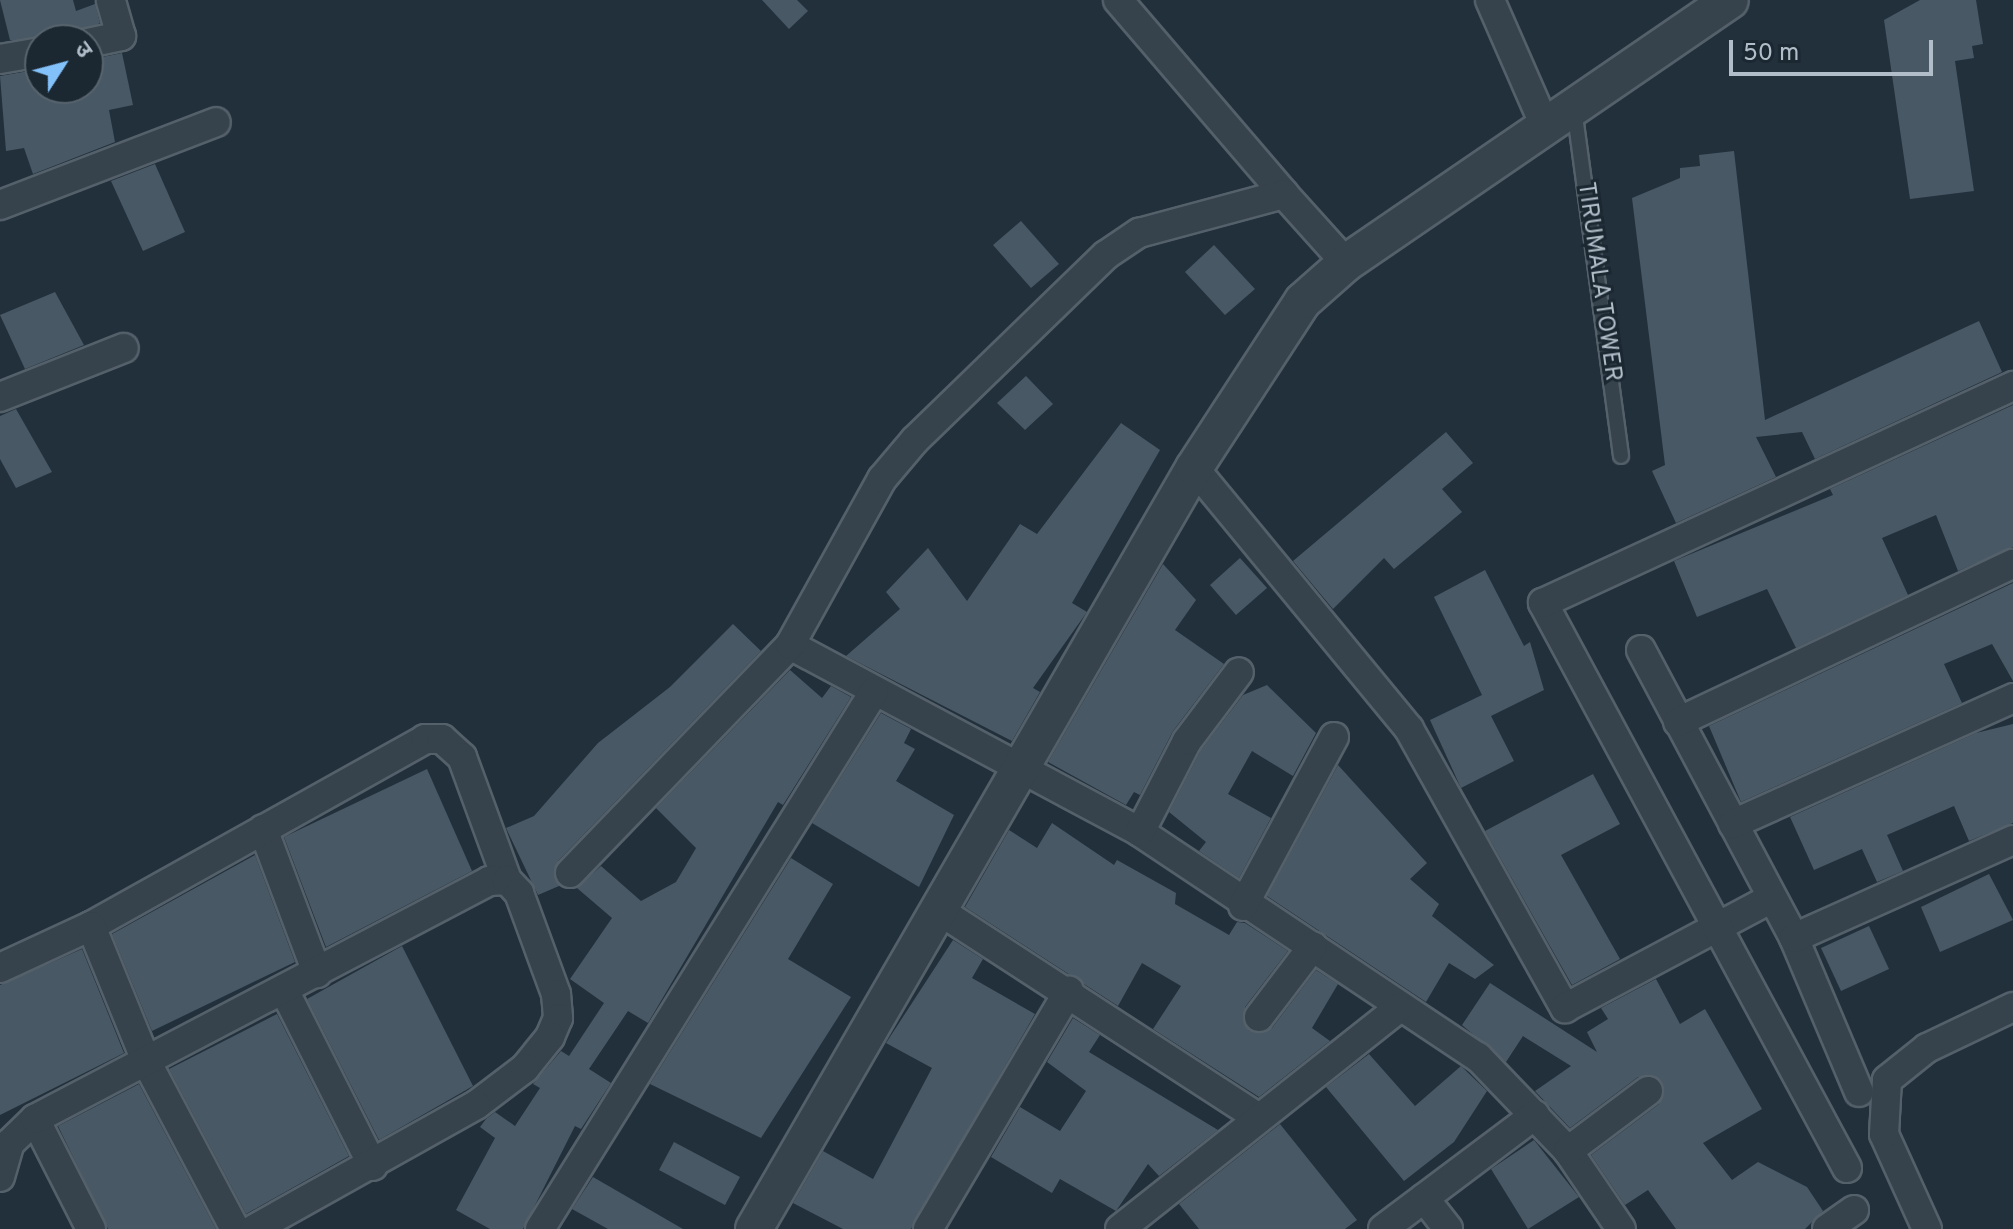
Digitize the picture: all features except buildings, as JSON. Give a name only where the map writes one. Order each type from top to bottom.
[{"type":"street","points":[[104,40],[121,36],[111,0]]},
{"type":"street","points":[[1118,0],[1346,263]]},
{"type":"street","points":[[1490,0],[1560,118]]},
{"type":"street","points":[[758,1228],[1194,468],[1303,301],[1346,263],[1730,0]]},
{"type":"street","points":[[2,55],[24,53]]},
{"type":"street","points":[[0,205],[216,122]]},
{"type":"street","points":[[570,873],[790,645],[882,479],[1106,255],[1139,233],[1284,194]]},
{"type":"street","points":[[0,397],[124,348]]},
{"type":"street","points":[[1847,1168],[1714,930],[1543,603],[2013,386]]},
{"type":"street","points":[[1194,468],[1409,729],[1565,1008],[1770,899]]},
{"type":"street","points":[[1678,722],[2013,564]]},
{"type":"street","points":[[790,645],[1140,832],[1243,906],[1313,946],[1399,1008],[1478,1057],[1568,1151],[1621,1229]]},
{"type":"street","points":[[1641,650],[1770,899],[1794,938],[1859,1092]]},
{"type":"street","points":[[1140,832],[1187,741],[1239,672]]},
{"type":"street","points":[[540,1229],[874,692]]},
{"type":"street","points":[[1733,824],[2013,698]]},
{"type":"street","points":[[1243,906],[1334,737]]},
{"type":"street","points":[[0,968],[91,926],[425,739],[442,739],[462,757],[507,880],[519,893],[556,994],[550,1037],[498,1090],[373,1166],[254,1229]]},
{"type":"street","points":[[263,829],[317,973]]},
{"type":"street","points":[[1794,938],[2013,840]]},
{"type":"street","points":[[0,1177],[10,1143],[35,1119],[489,881],[507,880]]},
{"type":"street","points":[[940,911],[1069,991],[1256,1116]]},
{"type":"street","points":[[91,926],[146,1061],[235,1229]]},
{"type":"street","points":[[1259,1017],[1313,946]]},
{"type":"street","points":[[284,990],[373,1166]]},
{"type":"street","points":[[928,1229],[1069,991]]},
{"type":"street","points":[[1120,1229],[1256,1116],[1399,1008]]},
{"type":"street","points":[[1927,1229],[1884,1134],[1887,1080],[1927,1048],[2012,1011]]},
{"type":"street","points":[[1568,1151],[1648,1091]]},
{"type":"street","points":[[1383,1229],[1535,1115]]},
{"type":"street","points":[[35,1119],[91,1229]]},
{"type":"street","points":[[1424,1198],[1448,1229]]},
{"type":"street","points":[[1827,1229],[1854,1210]]},
{"type":"lane","name":"TIRUMALA TOWER","points":[[1560,118],[1621,456]]}]
